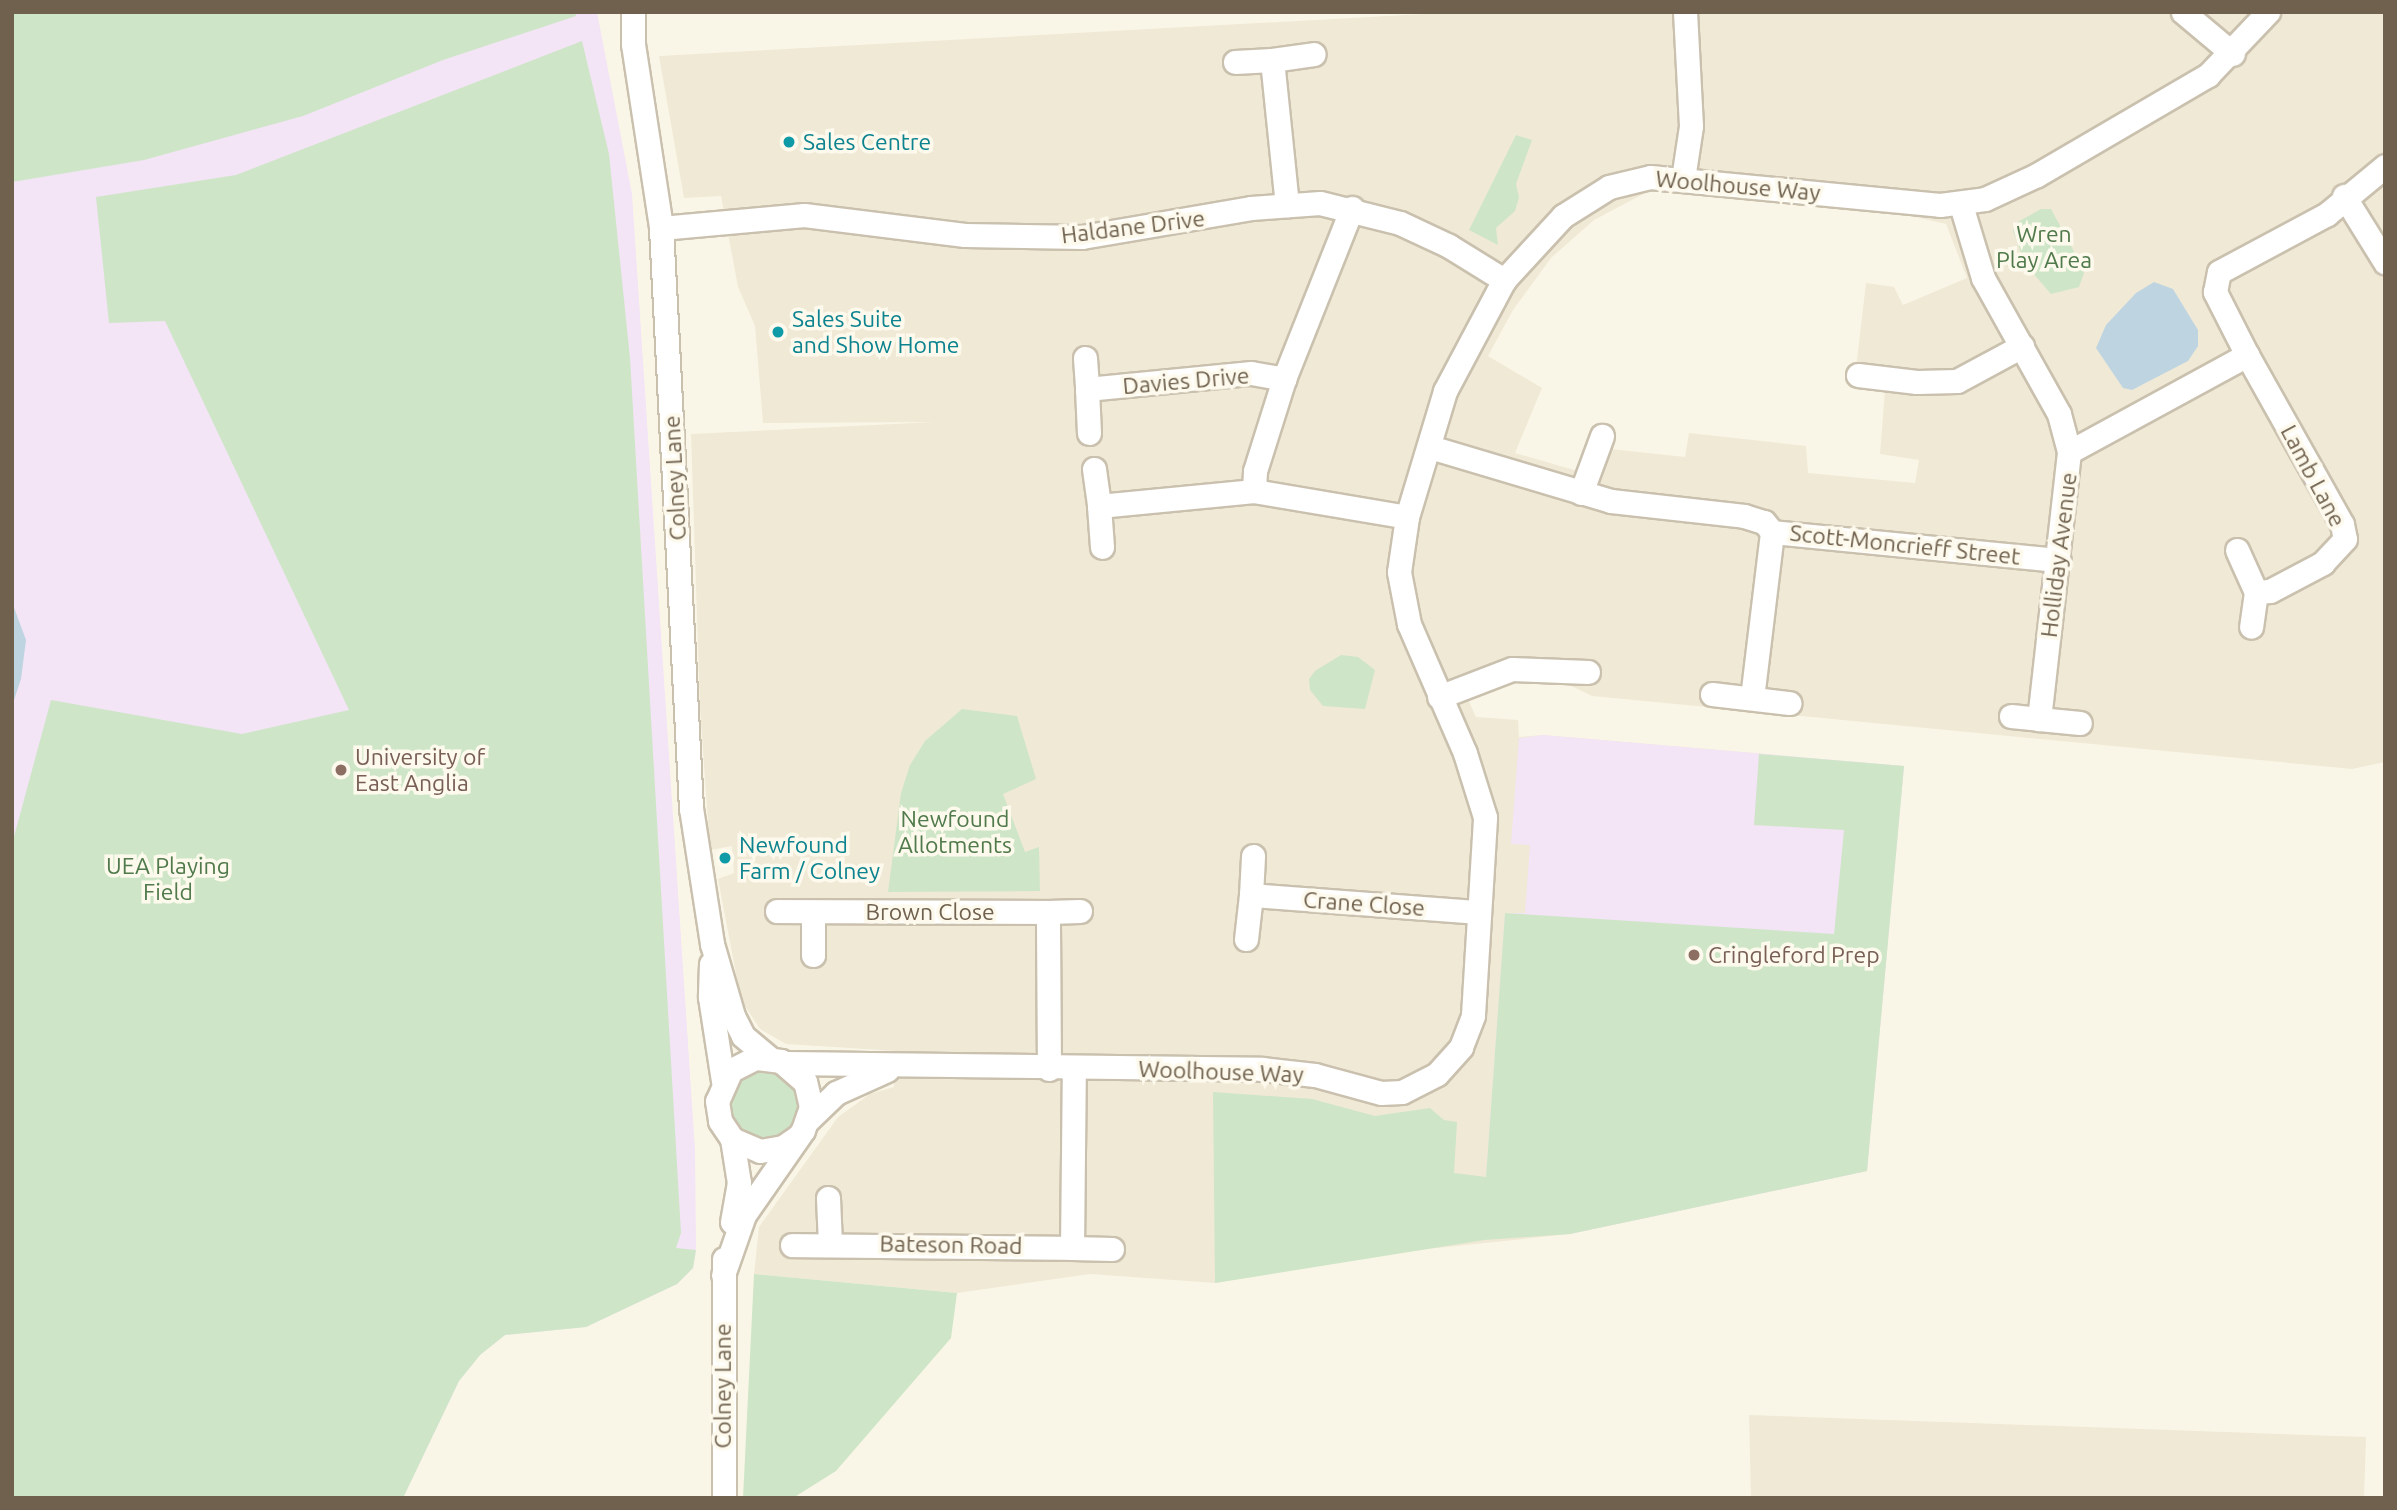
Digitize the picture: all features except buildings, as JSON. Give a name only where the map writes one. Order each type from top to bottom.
[{"type":"street","name":"Colney Lane","points":[[633,12],[633,44],[661,228],[691,808],[712,944],[737,1026],[805,1082],[811,1107],[802,1129],[744,1215],[723,1275]]},
{"type":"street","points":[[1683,179],[1691,126],[1685,12]]},
{"type":"street","points":[[2183,12],[2233,54]]},
{"type":"street","name":"Woolhouse Way","points":[[778,1060],[893,1068],[1262,1069],[1315,1075],[1381,1093],[1421,1085],[1451,1062],[1469,1031],[1486,817],[1469,763],[1409,624],[1399,572],[1408,517],[1445,391],[1504,280],[1563,216],[1586,199],[1631,180],[1683,179],[1961,205],[2038,175],[2208,75],[2233,54],[2268,12]]},
{"type":"street","points":[[1235,62],[1314,54]]},
{"type":"street","points":[[1272,60],[1287,205]]},
{"type":"street","name":"Lamb Lane","points":[[2256,592],[2270,592],[2323,563],[2345,539],[2343,524],[2246,355],[2215,292],[2219,272],[2328,214],[2344,196],[2385,166]]},
{"type":"street","points":[[2344,196],[2385,262]]},
{"type":"street","name":"Haldane Drive","points":[[661,228],[804,215],[965,235],[1082,237],[1287,205],[1352,208],[1449,246],[1504,280]]},
{"type":"street","name":"Holliday Avenue","points":[[1961,205],[1983,278],[2060,414],[2069,453],[2039,719]]},
{"type":"street","name":"Davies Drive","points":[[1254,491],[1255,471],[1284,379],[1352,208]]},
{"type":"street","points":[[1858,375],[1917,382],[1957,381],[2022,346]]},
{"type":"street","points":[[2069,453],[2246,355]]},
{"type":"street","points":[[1085,358],[1089,433]]},
{"type":"street","name":"Davies Drive","points":[[1087,389],[1251,373],[1284,379]]},
{"type":"street","points":[[1581,493],[1602,436]]},
{"type":"street","name":"Scott-Moncrieff Street","points":[[1430,447],[1611,501],[1744,516],[1764,522],[1772,532],[2059,560]]},
{"type":"street","points":[[1094,469],[1102,547]]},
{"type":"street","points":[[1099,506],[1254,491],[1408,517]]},
{"type":"street","points":[[1752,698],[1772,532]]},
{"type":"street","points":[[2237,550],[2256,592],[2251,627]]},
{"type":"street","points":[[1439,697],[1512,669],[1588,672]]},
{"type":"street","points":[[1712,694],[1790,703]]},
{"type":"street","points":[[2011,716],[2080,723]]},
{"type":"street","points":[[1246,939],[1253,856]]},
{"type":"street","name":"Crane Close","points":[[1251,895],[1477,912]]},
{"type":"street","name":"Brown Close","points":[[777,911],[1080,911]]},
{"type":"street","points":[[813,912],[813,956]]},
{"type":"street","points":[[1048,912],[1049,1069]]},
{"type":"street","name":"Colney Lane","points":[[712,944],[710,997],[723,1081],[717,1111],[732,1139],[738,1201],[723,1275],[724,1498]]},
{"type":"street","points":[[723,1081],[742,1062],[778,1060]]},
{"type":"street","name":"Woolhouse Way","points":[[802,1129],[836,1093],[893,1068]]},
{"type":"street","points":[[1072,1248],[1074,1069]]},
{"type":"street","points":[[732,1139],[760,1151],[776,1150],[802,1129]]},
{"type":"street","points":[[828,1198],[830,1242]]},
{"type":"street","name":"Bateson Road","points":[[792,1245],[830,1242],[1112,1249]]},
{"type":"shaded area","name":"University of East Anglia","points":[[100,12],[597,12],[632,194],[695,1150],[696,1250],[693,1268],[677,1284],[586,1327],[505,1335],[480,1355],[459,1381],[403,1498],[12,1498],[12,182],[64,170]]},
{"type":"shaded area","points":[[1459,12],[2385,12],[2385,762],[2352,769],[1592,696],[1559,680],[1501,680],[1466,695],[1476,717],[1518,720],[1519,737],[1543,735],[1904,766],[1867,1171],[1570,1234],[1399,1252],[1215,1283],[1090,1274],[957,1293],[754,1274],[759,1227],[838,1117],[870,1094],[894,1087],[896,1051],[786,1044],[760,1029],[741,1000],[718,879],[734,873],[732,846],[710,850],[700,708],[691,434],[934,422],[763,423],[755,326],[738,287],[721,196],[684,198],[659,56]],"holes":[[[1649,191],[1902,214],[1946,224],[1967,278],[1903,305],[1894,287],[1866,283],[1854,385],[1885,390],[1880,454],[1919,460],[1915,483],[1808,473],[1806,446],[1689,433],[1685,457],[1611,449],[1581,472],[1515,453],[1542,388],[1488,356],[1513,310],[1551,258],[1594,220]]]},
{"type":"shaded area","name":"Cringleford Prep","points":[[1543,735],[1904,766],[1867,1171],[1570,1234],[1486,1177],[1505,913],[1525,913],[1530,845],[1511,844],[1519,738]]},
{"type":"shaded area","points":[[1749,1415],[2366,1437],[2364,1498],[1751,1498]]},
{"type":"green space","points":[[12,12],[575,12],[576,16],[443,60],[303,116],[144,160],[12,182]]},
{"type":"green space","name":"University of East Anglia","points":[[582,41],[609,154],[630,358],[681,1233],[676,1248],[696,1250],[693,1268],[677,1284],[586,1327],[505,1335],[480,1355],[459,1381],[403,1498],[12,1498],[12,844],[51,700],[242,734],[349,710],[165,321],[109,323],[96,197],[236,175]]},
{"type":"green space","points":[[1516,135],[1532,140],[1516,184],[1519,197],[1515,211],[1496,228],[1498,245],[1469,230]]},
{"type":"green space","name":"Wren Play Area","points":[[2041,209],[2051,209],[2078,259],[2084,273],[2079,287],[2051,294],[2025,264],[2013,231],[2016,223]]},
{"type":"green space","points":[[1341,655],[1358,657],[1375,670],[1365,709],[1323,706],[1310,690],[1309,679],[1315,671]]},
{"type":"green space","name":"Newfound Allotments","points":[[962,709],[1017,716],[1036,779],[1003,794],[1025,852],[1039,847],[1040,891],[888,892],[901,793],[910,765],[925,741]]},
{"type":"green space","name":"Cringleford Prep","points":[[1759,754],[1904,766],[1867,1171],[1570,1234],[1484,1240],[1215,1283],[1213,1092],[1312,1099],[1375,1116],[1430,1108],[1444,1120],[1457,1122],[1454,1173],[1486,1177],[1505,913],[1834,934],[1844,830],[1754,825]]},
{"type":"green space","points":[[763,1069],[788,1079],[798,1104],[788,1129],[763,1139],[738,1129],[728,1104],[738,1079]]},
{"type":"green space","points":[[754,1274],[957,1293],[951,1338],[836,1471],[793,1498],[743,1498]]},
{"type":"water","points":[[2154,282],[2173,289],[2198,330],[2198,346],[2188,361],[2132,390],[2123,388],[2096,348],[2106,325],[2136,293]]},
{"type":"water","points":[[12,602],[26,640],[21,679],[12,706]]},
{"type":"place","name":"Sales Centre","points":[[789,142]]},
{"type":"place","name":"Sales Suite and Show Home","points":[[778,332]]},
{"type":"place","name":"University of East Anglia","points":[[341,770]]},
{"type":"place","name":"Newfound Farm / Colney","points":[[725,858]]},
{"type":"place","name":"Cringleford Prep","points":[[1694,955]]},
{"type":"park label","name":"UEA Playing Field","points":[[168,879]]}]
